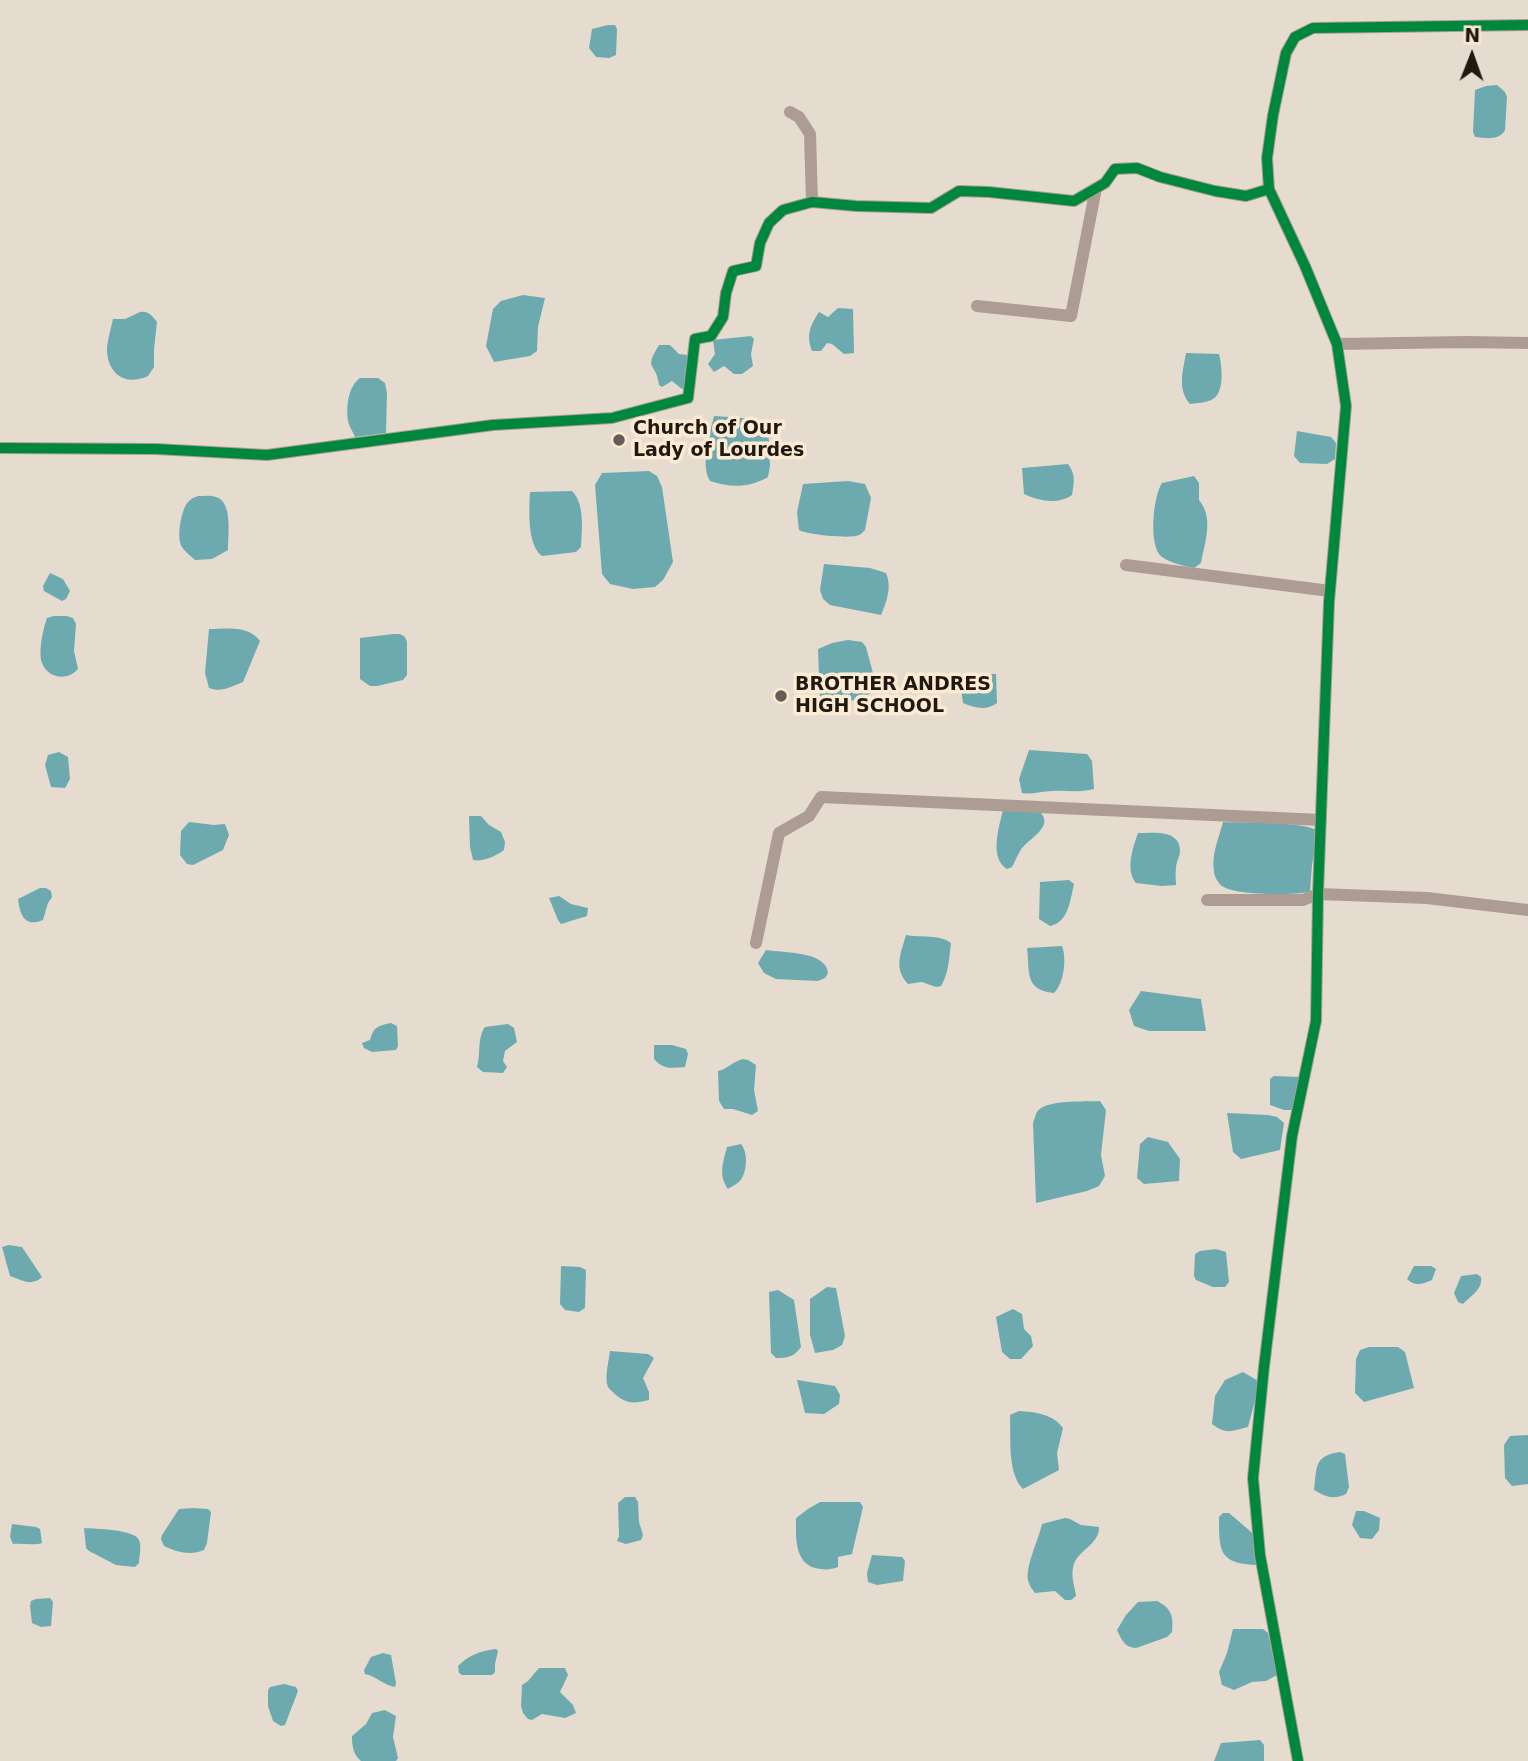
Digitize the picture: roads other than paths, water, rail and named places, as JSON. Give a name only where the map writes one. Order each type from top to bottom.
[{"type":"street","points":[[1298,1761],[1260,1555],[1254,1478],[1264,1367],[1292,1136],[1317,1021],[1318,894],[1330,591],[1346,406],[1337,344],[1269,189],[1267,158],[1286,53],[1295,37],[1313,28],[1528,24]]},
{"type":"street","points":[[790,112],[799,117],[810,134],[812,202]]},
{"type":"street","points":[[0,448],[156,449],[267,455],[493,425],[612,418],[688,398],[695,339],[711,335],[723,317],[726,293],[733,271],[756,266],[760,243],[769,223],[783,210],[812,202],[931,208],[959,191],[1074,201],[1105,183],[1115,169],[1137,168],[1160,177],[1246,196],[1269,189]]},
{"type":"street","points":[[977,306],[1071,316],[1096,188]]},
{"type":"street","points":[[1337,344],[1528,343]]},
{"type":"street","points":[[1126,565],[1330,591]]},
{"type":"street","points":[[756,943],[779,833],[809,816],[821,797],[1321,820]]},
{"type":"street","points":[[1207,900],[1303,900],[1318,894],[1427,898],[1528,910]]},
{"type":"water","points":[[615,25],[617,29],[616,55],[609,58],[596,57],[589,48],[592,29]]},
{"type":"water","points":[[1497,85],[1507,97],[1505,130],[1496,137],[1475,137],[1475,90]]},
{"type":"water","points":[[523,295],[545,298],[538,327],[537,351],[530,356],[494,362],[486,346],[493,309],[501,301]]},
{"type":"water","points":[[838,308],[853,309],[854,353],[844,354],[827,343],[821,351],[812,351],[809,335],[819,312],[828,317]]},
{"type":"water","points":[[140,312],[148,313],[157,322],[154,367],[148,376],[125,379],[113,371],[108,356],[107,347],[113,319],[125,319]]},
{"type":"water","points":[[751,336],[754,339],[751,354],[753,366],[742,374],[734,374],[724,366],[714,372],[708,364],[715,354],[713,340]]},
{"type":"water","points":[[659,345],[670,345],[679,354],[688,355],[690,388],[682,389],[672,381],[662,387],[659,385],[651,363]]},
{"type":"water","points":[[1186,353],[1219,354],[1221,385],[1213,399],[1190,404],[1186,398],[1182,380]]},
{"type":"water","points":[[360,378],[378,378],[385,383],[386,433],[355,437],[350,427],[347,415],[349,397]]},
{"type":"water","points":[[714,416],[768,422],[768,477],[739,486],[710,481],[706,458]]},
{"type":"water","points":[[1297,431],[1331,437],[1336,443],[1335,459],[1327,464],[1300,463],[1294,456]]},
{"type":"water","points":[[1068,464],[1073,475],[1072,495],[1061,500],[1048,501],[1024,494],[1022,468]]},
{"type":"water","points":[[649,471],[657,476],[662,487],[673,562],[663,580],[655,587],[633,589],[610,584],[602,574],[595,485],[602,473]]},
{"type":"water","points":[[1194,476],[1199,483],[1199,500],[1204,507],[1207,522],[1201,563],[1194,568],[1162,557],[1155,543],[1153,521],[1156,499],[1162,483]]},
{"type":"water","points":[[848,481],[865,484],[871,498],[865,530],[862,533],[856,536],[835,536],[799,530],[797,512],[803,484]]},
{"type":"water","points":[[572,491],[581,510],[581,547],[576,552],[542,556],[537,551],[531,535],[530,492]]},
{"type":"water","points":[[198,496],[216,497],[225,505],[227,512],[228,550],[212,559],[195,560],[180,543],[179,531],[183,511],[188,502]]},
{"type":"water","points":[[824,564],[870,568],[886,573],[889,589],[881,615],[830,605],[823,599],[820,590]]},
{"type":"water","points":[[50,573],[63,579],[70,591],[66,599],[62,601],[44,591],[43,586]]},
{"type":"water","points":[[47,618],[73,618],[76,624],[74,651],[78,669],[64,677],[49,672],[41,658],[45,623]]},
{"type":"water","points":[[209,629],[243,630],[260,641],[243,682],[223,689],[209,688],[205,673]]},
{"type":"water","points":[[394,634],[405,637],[407,642],[407,675],[403,680],[370,686],[360,679],[360,638]]},
{"type":"water","points":[[848,640],[862,642],[866,647],[877,688],[866,696],[850,701],[820,702],[818,649]]},
{"type":"water","points":[[959,674],[996,674],[997,703],[980,708],[963,703]]},
{"type":"water","points":[[1029,750],[1087,754],[1092,761],[1094,789],[1022,793],[1019,779]]},
{"type":"water","points":[[59,752],[68,757],[70,779],[65,788],[51,787],[45,765],[48,755]]},
{"type":"water","points":[[1003,810],[1039,811],[1044,822],[1039,832],[1020,851],[1012,867],[1007,869],[1001,864],[997,850]]},
{"type":"water","points":[[469,816],[481,816],[501,832],[505,842],[504,850],[489,858],[473,860]]},
{"type":"water","points":[[189,822],[225,824],[229,835],[223,850],[193,865],[187,864],[180,855],[181,831]]},
{"type":"water","points":[[1223,822],[1287,824],[1318,831],[1310,892],[1252,893],[1222,886],[1215,877],[1213,865]]},
{"type":"water","points":[[1138,833],[1165,834],[1176,839],[1180,851],[1176,866],[1176,885],[1136,883],[1130,865]]},
{"type":"water","points":[[1069,880],[1074,884],[1068,910],[1061,920],[1050,926],[1039,919],[1040,882]]},
{"type":"water","points":[[40,888],[51,891],[52,897],[43,920],[27,921],[20,910],[18,899]]},
{"type":"water","points":[[559,896],[571,904],[588,908],[587,916],[561,924],[549,898]]},
{"type":"water","points":[[906,935],[936,937],[951,943],[947,971],[941,986],[922,982],[908,984],[903,978],[899,966]]},
{"type":"water","points":[[1062,946],[1064,971],[1060,983],[1054,993],[1044,991],[1033,984],[1030,978],[1027,948]]},
{"type":"water","points":[[766,950],[812,957],[826,966],[828,973],[818,981],[776,979],[764,973],[758,963]]},
{"type":"water","points":[[1141,991],[1201,999],[1206,1031],[1149,1031],[1134,1026],[1129,1010]]},
{"type":"water","points":[[391,1023],[397,1026],[396,1050],[372,1052],[364,1048],[362,1043],[370,1040],[375,1029]]},
{"type":"water","points":[[508,1024],[514,1028],[517,1042],[505,1051],[503,1061],[507,1067],[503,1073],[483,1072],[477,1067],[480,1041],[485,1027]]},
{"type":"water","points":[[654,1045],[672,1045],[686,1049],[688,1054],[685,1067],[661,1065],[654,1059]]},
{"type":"water","points":[[743,1059],[756,1065],[754,1090],[758,1111],[752,1115],[724,1109],[719,1101],[718,1071]]},
{"type":"water","points":[[1274,1076],[1299,1077],[1294,1110],[1270,1105],[1270,1079]]},
{"type":"water","points":[[1100,1101],[1106,1110],[1101,1155],[1105,1176],[1099,1186],[1036,1203],[1033,1123],[1037,1112],[1056,1103]]},
{"type":"water","points":[[1227,1113],[1277,1117],[1284,1123],[1280,1150],[1241,1159],[1233,1152]]},
{"type":"water","points":[[1148,1137],[1168,1142],[1180,1159],[1179,1181],[1144,1184],[1137,1178],[1140,1144]]},
{"type":"water","points":[[741,1144],[746,1156],[744,1174],[741,1180],[728,1189],[722,1174],[727,1147]]},
{"type":"water","points":[[2,1247],[22,1247],[42,1277],[30,1282],[10,1276]]},
{"type":"water","points":[[1216,1249],[1226,1252],[1229,1282],[1225,1287],[1213,1287],[1196,1280],[1194,1276],[1195,1254]]},
{"type":"water","points":[[561,1266],[586,1270],[585,1308],[579,1312],[565,1310],[560,1304]]},
{"type":"water","points":[[1414,1266],[1431,1266],[1436,1269],[1432,1280],[1419,1284],[1410,1282],[1407,1279]]},
{"type":"water","points":[[1477,1274],[1481,1277],[1478,1289],[1463,1304],[1458,1302],[1454,1293],[1461,1276]]},
{"type":"water","points":[[827,1287],[836,1288],[845,1336],[842,1345],[833,1350],[815,1353],[810,1335],[810,1299]]},
{"type":"water","points":[[778,1290],[794,1300],[801,1347],[796,1353],[784,1358],[776,1358],[771,1353],[769,1292]]},
{"type":"water","points":[[1013,1309],[1022,1314],[1024,1329],[1031,1336],[1033,1346],[1021,1359],[1010,1359],[1002,1352],[996,1317]]},
{"type":"water","points":[[1369,1347],[1398,1347],[1405,1352],[1414,1388],[1364,1402],[1355,1393],[1356,1359],[1360,1350]]},
{"type":"water","points":[[610,1351],[648,1354],[654,1358],[643,1378],[649,1392],[649,1400],[628,1402],[609,1388],[607,1374]]},
{"type":"water","points":[[1243,1372],[1260,1382],[1248,1427],[1221,1430],[1212,1424],[1215,1396],[1225,1380]]},
{"type":"water","points":[[797,1380],[835,1386],[840,1395],[839,1404],[824,1414],[805,1413]]},
{"type":"water","points":[[1019,1411],[1049,1417],[1063,1428],[1057,1453],[1059,1470],[1023,1489],[1014,1474],[1010,1444],[1010,1415]]},
{"type":"water","points":[[1528,1435],[1528,1484],[1512,1486],[1505,1478],[1504,1445],[1510,1436]]},
{"type":"water","points":[[1340,1452],[1345,1454],[1349,1487],[1346,1494],[1341,1496],[1326,1496],[1314,1490],[1318,1464],[1325,1456]]},
{"type":"water","points":[[625,1497],[635,1497],[638,1502],[643,1535],[641,1540],[626,1544],[617,1541],[618,1503]]},
{"type":"water","points":[[820,1502],[860,1502],[863,1507],[852,1554],[838,1557],[838,1567],[833,1569],[818,1569],[808,1565],[798,1548],[796,1518]]},
{"type":"water","points":[[179,1509],[208,1509],[211,1512],[204,1550],[184,1553],[164,1546],[162,1535]]},
{"type":"water","points":[[1356,1511],[1364,1511],[1380,1518],[1379,1530],[1372,1539],[1360,1538],[1352,1525]]},
{"type":"water","points":[[1223,1513],[1229,1513],[1257,1537],[1258,1565],[1235,1562],[1224,1554],[1219,1529],[1219,1517]]},
{"type":"water","points":[[1065,1518],[1081,1525],[1099,1527],[1096,1539],[1075,1562],[1072,1575],[1076,1596],[1071,1600],[1065,1600],[1055,1591],[1035,1593],[1028,1578],[1042,1524]]},
{"type":"water","points":[[12,1524],[40,1529],[42,1543],[13,1544],[10,1537]]},
{"type":"water","points":[[84,1528],[105,1529],[136,1536],[140,1545],[139,1563],[135,1567],[116,1565],[89,1551],[86,1548]]},
{"type":"water","points":[[872,1555],[902,1557],[905,1561],[903,1581],[877,1585],[868,1582],[867,1573]]},
{"type":"water","points":[[50,1598],[53,1602],[51,1626],[41,1627],[32,1623],[31,1601]]},
{"type":"water","points":[[1157,1601],[1170,1613],[1172,1632],[1167,1637],[1136,1648],[1126,1645],[1117,1630],[1126,1615],[1138,1602]]},
{"type":"water","points":[[1233,1629],[1263,1629],[1268,1633],[1277,1675],[1234,1690],[1222,1685],[1219,1672]]},
{"type":"water","points":[[496,1649],[495,1672],[492,1675],[459,1673],[458,1666],[466,1659],[480,1652]]},
{"type":"water","points":[[383,1653],[391,1655],[395,1687],[365,1674],[364,1670],[371,1657]]},
{"type":"water","points":[[539,1668],[565,1668],[568,1675],[560,1692],[573,1705],[576,1713],[565,1718],[542,1714],[532,1720],[523,1713],[522,1685]]},
{"type":"water","points":[[284,1684],[296,1687],[298,1691],[285,1725],[281,1726],[273,1721],[268,1706],[268,1690],[270,1687]]},
{"type":"water","points":[[385,1710],[396,1716],[393,1737],[398,1758],[396,1761],[361,1761],[355,1753],[352,1736],[366,1724],[372,1713]]},
{"type":"water","points":[[1260,1740],[1264,1745],[1264,1761],[1214,1761],[1221,1743]]},
{"type":"place","name":"Church of Our Lady of Lourdes","points":[[619,440]]},
{"type":"place","name":"BROTHER ANDRES HIGH SCHOOL","points":[[781,696]]}]
